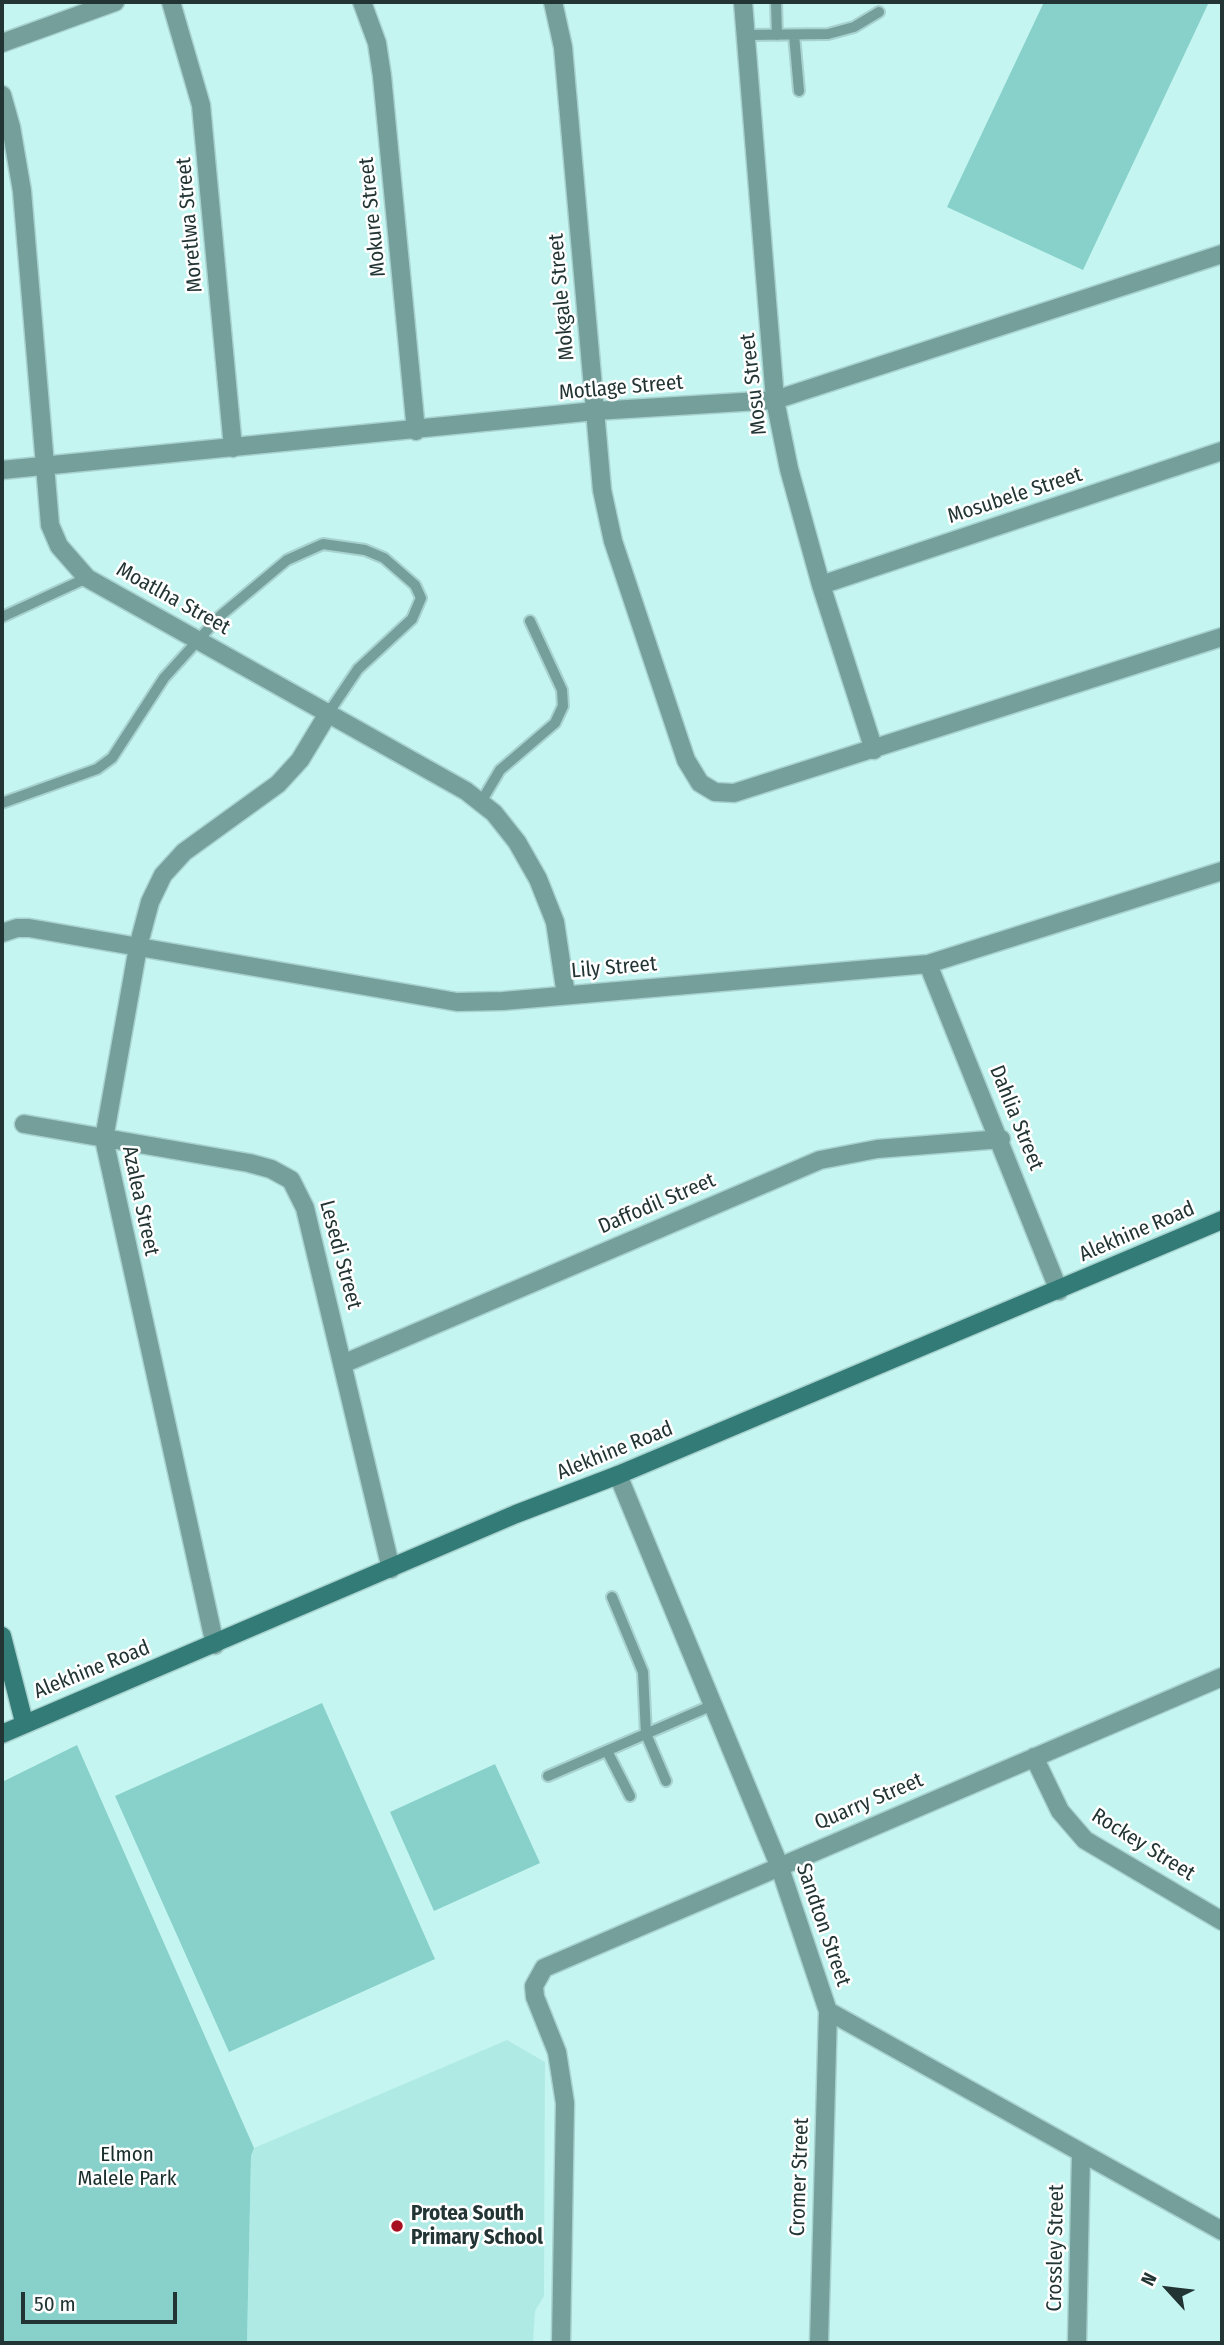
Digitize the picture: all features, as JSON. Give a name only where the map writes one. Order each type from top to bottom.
[{"type":"street","points":[[2,43],[116,2]]},
{"type":"street","name":"Moretlwa Street","points":[[171,2],[201,105],[233,448]]},
{"type":"street","name":"Mokure Street","points":[[362,2],[377,43],[382,76],[416,431]]},
{"type":"street","name":"Mokgale Street","points":[[553,2],[563,47],[602,490],[613,541],[686,760],[700,783],[715,792],[734,793],[874,750]]},
{"type":"street","name":"Mosu Street","points":[[743,2],[775,400],[789,469],[821,584],[874,750]]},
{"type":"street","name":"Moatlha Street","points":[[2,95],[12,127],[22,191],[50,525],[59,546],[87,578],[200,639],[466,791],[494,813],[517,842],[538,879],[555,922],[566,995]]},
{"type":"street","name":"Motlage Street","points":[[2,470],[416,431],[595,411],[775,400],[1222,254]]},
{"type":"street","name":"Mosubele Street","points":[[821,584],[1222,451]]},
{"type":"street","points":[[874,750],[1222,637]]},
{"type":"street","name":"Azalea Street","points":[[215,1645],[104,1139],[138,947],[150,902],[163,874],[184,852],[278,783],[300,760],[329,712]]},
{"type":"street","name":"Lily Street","points":[[2,933],[17,928],[29,928],[457,1002],[928,964],[1222,871]]},
{"type":"street","name":"Dahlia Street","points":[[928,964],[1001,1139],[1059,1291]]},
{"type":"street","name":"Lesedi Street","points":[[24,1124],[249,1163],[271,1169],[291,1180],[305,1208],[345,1363],[391,1569]]},
{"type":"street","name":"Daffodil Street","points":[[345,1363],[820,1160],[877,1149],[1001,1139]]},
{"type":"street","name":"Alekhine Road","points":[[2,1734],[24,1722],[215,1645],[516,1514],[618,1475],[1222,1220]]},
{"type":"street","name":"Sandton Street","points":[[618,1475],[779,1865],[828,2011],[1222,2231]]},
{"type":"street","points":[[2,1636],[24,1722]]},
{"type":"street","name":"Quarry Street","points":[[561,2343],[565,2103],[557,2052],[535,1997],[537,1976],[554,1961],[1222,1677]]},
{"type":"street","name":"Rockey Street","points":[[1034,1756],[1060,1811],[1086,1840],[1222,1921]]},
{"type":"street","name":"Cromer Street","points":[[819,2343],[828,2011]]},
{"type":"street","name":"Crossley Street","points":[[1077,2343],[1081,2153]]},
{"type":"lane","points":[[776,2],[777,35]]},
{"type":"lane","points":[[747,35],[841,31],[879,12]]},
{"type":"lane","points":[[794,35],[799,91]]},
{"type":"lane","points":[[2,803],[97,769],[112,758],[164,678],[200,639],[251,588],[304,550],[323,544],[365,550],[384,558],[415,585],[421,598],[412,619],[358,669],[329,712]]},
{"type":"lane","points":[[2,617],[87,578]]},
{"type":"lane","points":[[481,802],[500,770],[555,723],[563,706],[562,690],[530,621]]},
{"type":"lane","points":[[611,1597],[643,1672],[646,1734],[666,1781]]},
{"type":"lane","points":[[548,1776],[713,1705]]},
{"type":"lane","points":[[607,1751],[630,1796]]},
{"type":"shaded area","name":"Protea South Primary School","points":[[507,2040],[545,2062],[544,2296],[535,2311],[533,2343],[247,2343],[251,2156],[254,2148]]},
{"type":"green space","points":[[1044,2],[1209,2],[1083,270],[947,207]]},
{"type":"green space","points":[[322,1703],[435,1959],[229,2052],[115,1796]]},
{"type":"green space","name":"Elmon Malele Park","points":[[77,1745],[254,2148],[251,2156],[247,2343],[2,2343],[2,1782]]},
{"type":"green space","points":[[495,1764],[540,1863],[434,1911],[390,1812]]},
{"type":"place","name":"Protea South Primary School","points":[[397,2226]]}]
